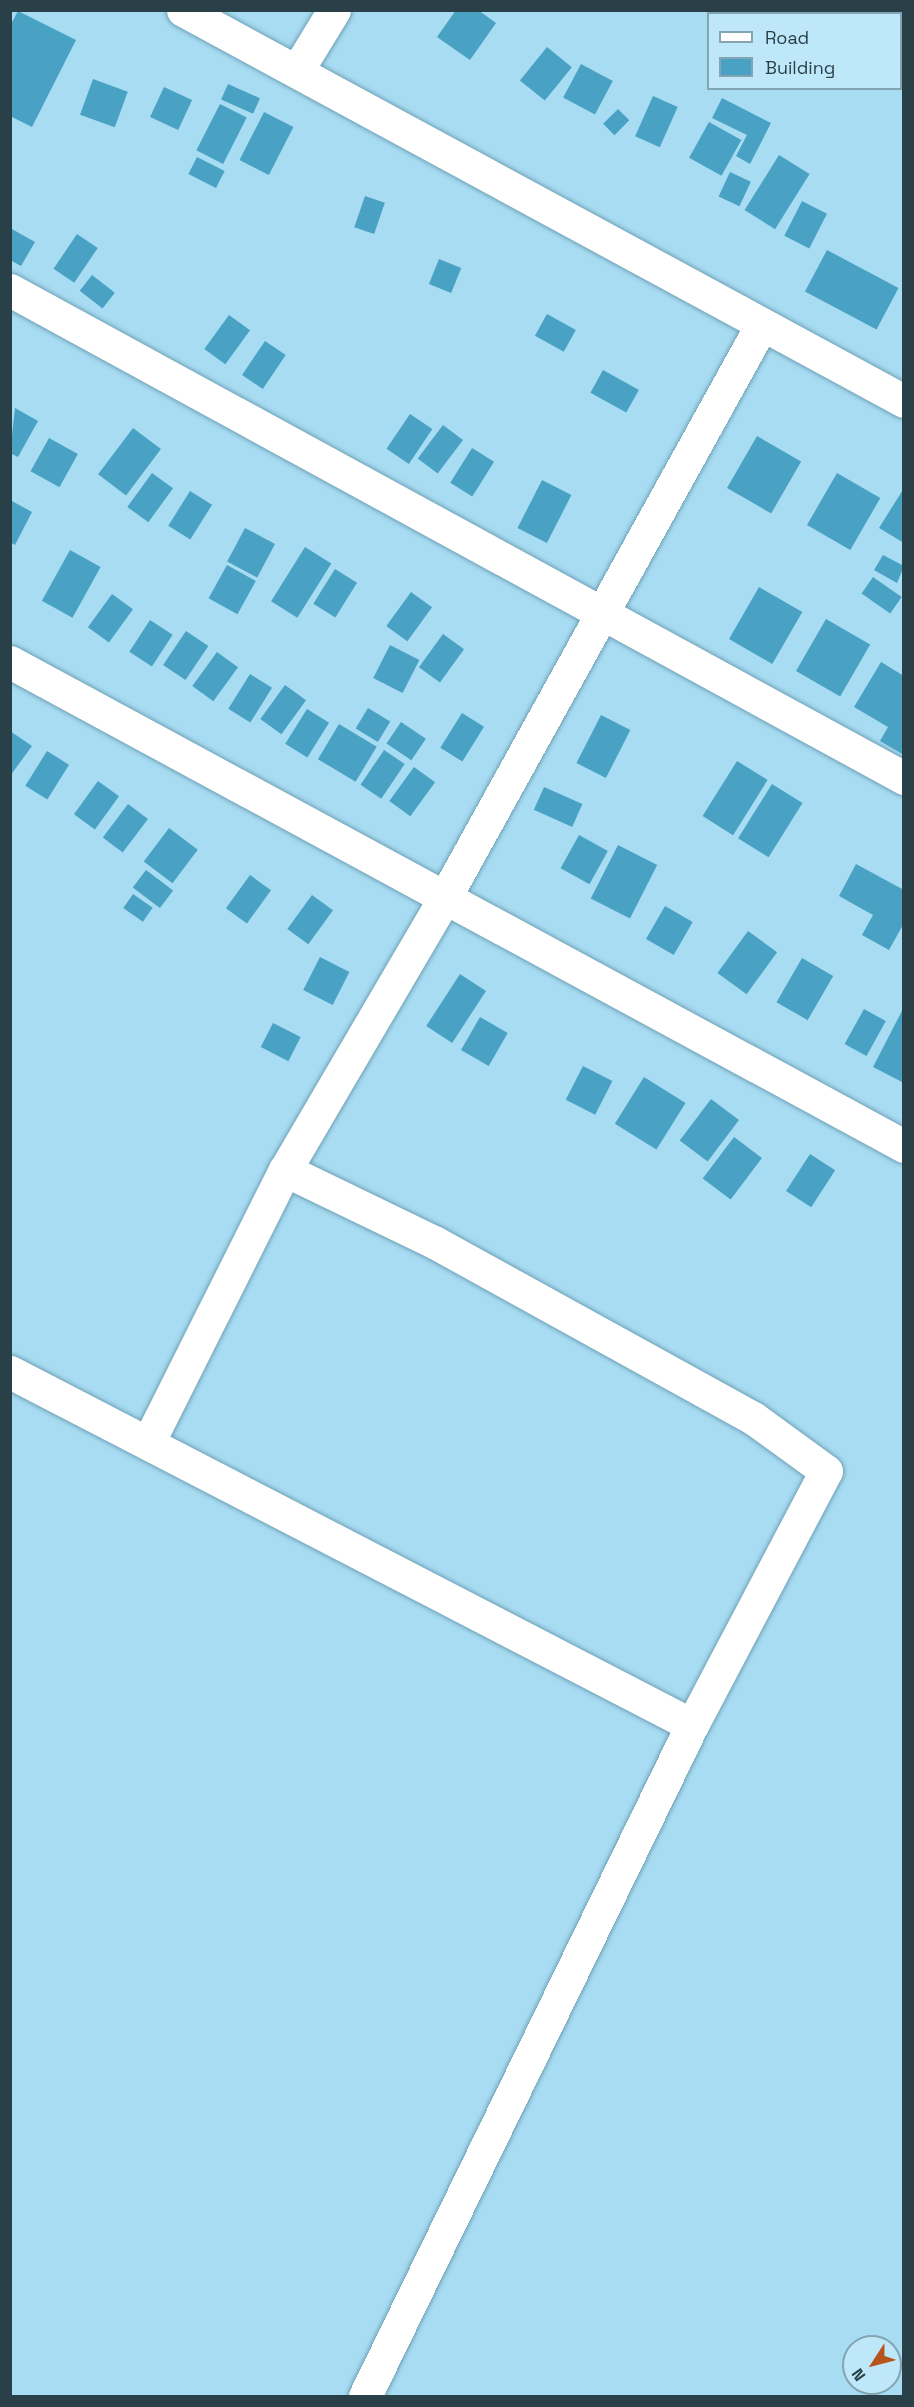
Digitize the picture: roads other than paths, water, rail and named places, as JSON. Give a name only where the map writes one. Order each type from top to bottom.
[{"type":"street","points":[[183,10],[298,69],[761,326],[903,401]]},
{"type":"street","points":[[298,69],[334,10]]},
{"type":"street","points":[[10,290],[903,778]]},
{"type":"street","points":[[148,1443],[285,1170],[445,897],[600,612],[761,326]]},
{"type":"street","points":[[10,662],[903,1146]]},
{"type":"street","points":[[285,1170],[436,1244],[742,1412],[826,1471],[693,1725],[365,2397]]},
{"type":"street","points":[[10,1372],[693,1725]]}]
